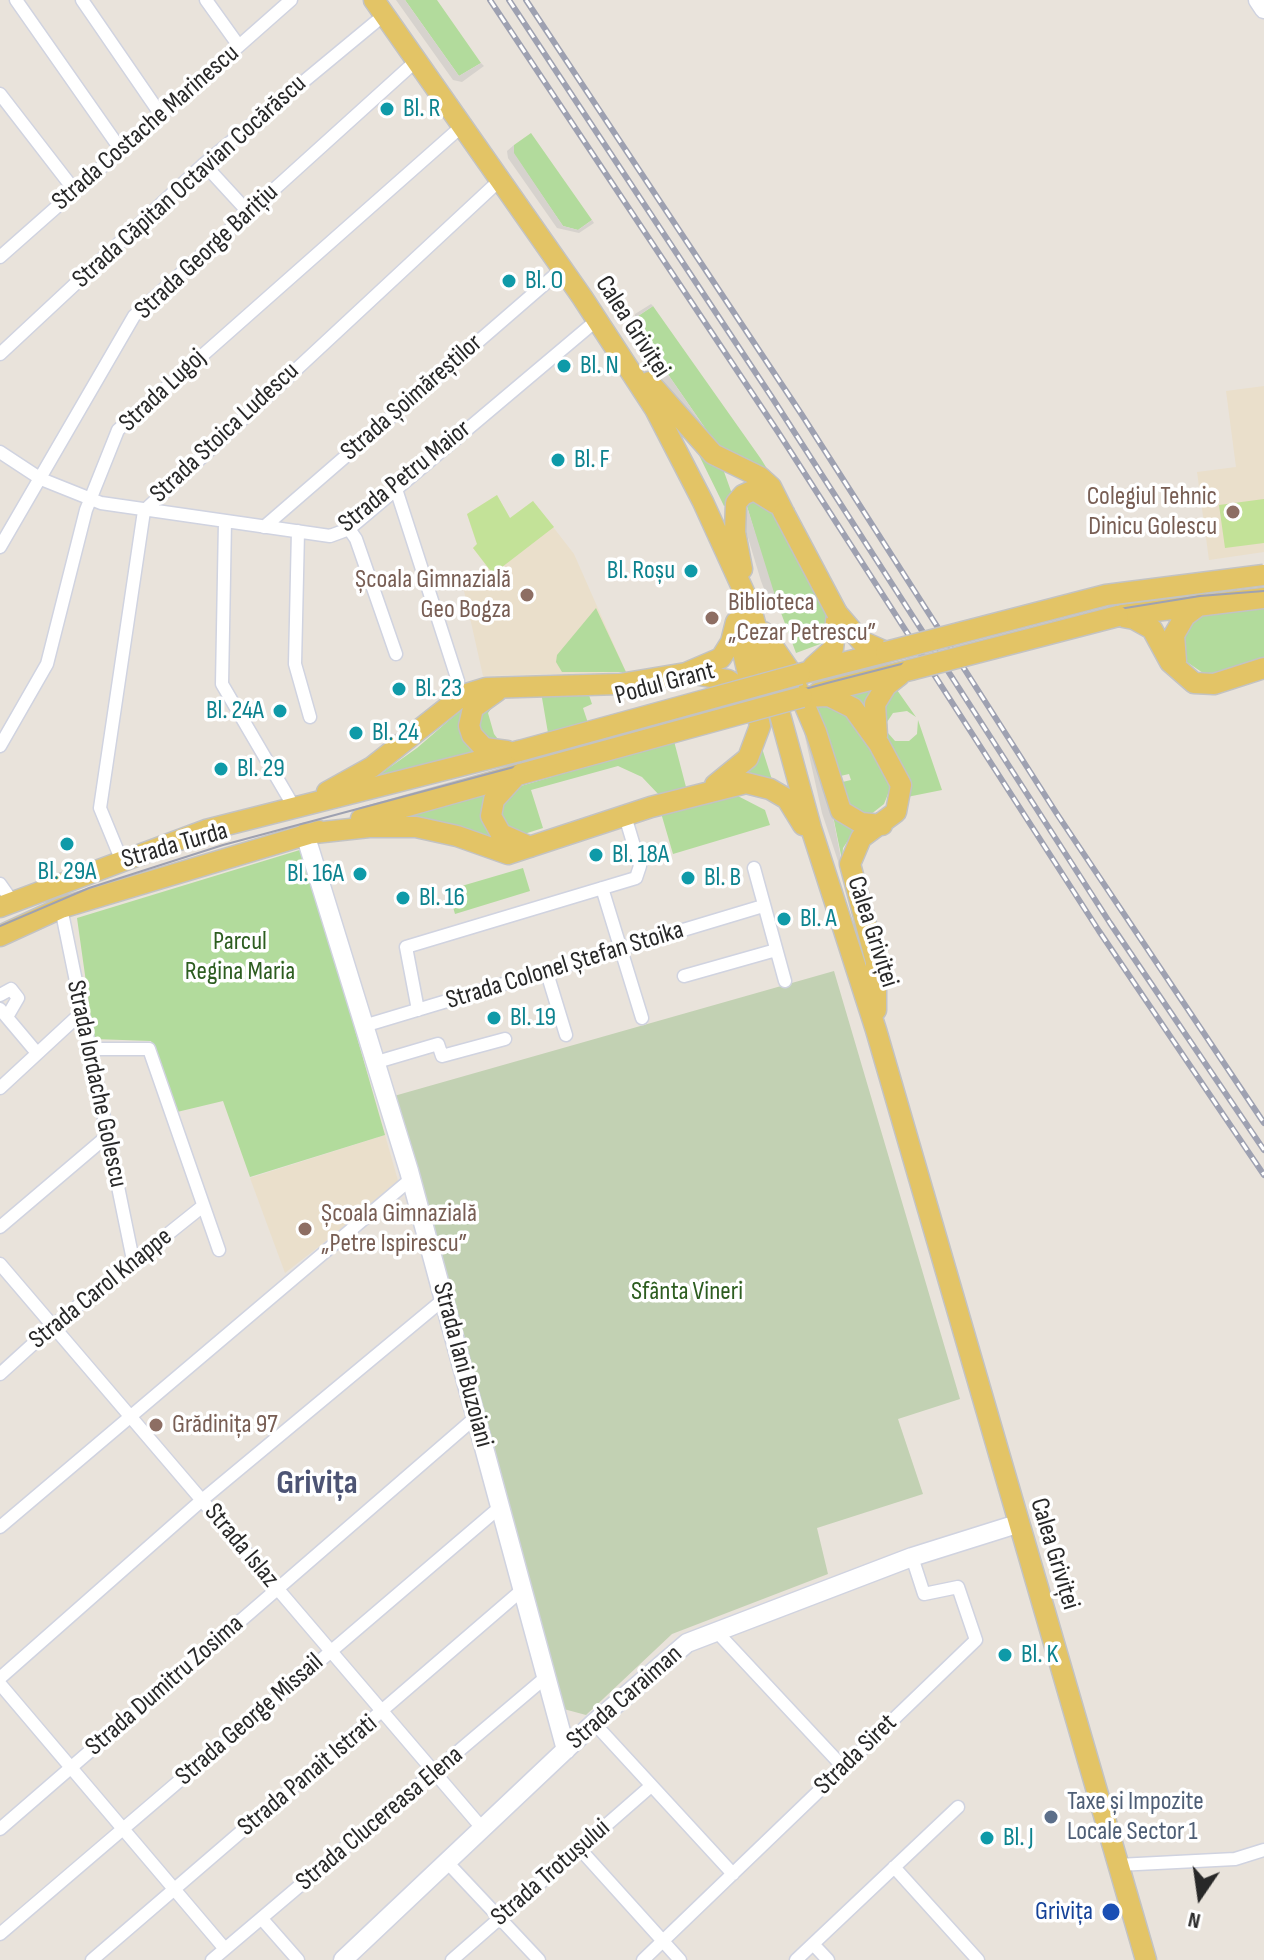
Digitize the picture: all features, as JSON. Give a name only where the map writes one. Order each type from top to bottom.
[{"type":"main road","name":"Calea Griviței","points":[[379,8],[616,347],[678,452],[734,570],[818,853],[876,1030],[1146,1960]]},
{"type":"main road","points":[[616,347],[708,450],[771,487],[837,613],[861,641],[886,652]]},
{"type":"main road","points":[[705,792],[748,758],[758,735],[760,714],[735,532],[736,503],[746,493],[758,491],[784,513]]},
{"type":"main road","name":"Podul Grant","points":[[362,792],[1106,595],[1264,575]]},
{"type":"main road","name":"Podul Grant","points":[[368,817],[802,697],[1118,616],[1202,603],[1264,598]]},
{"type":"main road","points":[[1179,672],[1174,635],[1185,616],[1202,603]]},
{"type":"main road","points":[[800,674],[823,662],[833,649],[837,613]]},
{"type":"main road","points":[[294,807],[372,767],[463,695],[486,688],[606,685],[686,673],[721,658],[747,615]]},
{"type":"main road","points":[[747,615],[790,671],[816,732],[841,811],[861,823],[882,825]]},
{"type":"main road","points":[[1118,616],[1134,619],[1152,629],[1179,672],[1194,683],[1208,684],[1264,668]]},
{"type":"main road","points":[[879,744],[875,704],[886,686],[910,670]]},
{"type":"main road","points":[[686,673],[728,680],[743,690],[760,714],[800,789]]},
{"type":"main road","points":[[511,687],[479,701],[469,716],[469,726],[472,735],[484,748],[519,751]]},
{"type":"main road","points":[[802,697],[829,696],[846,703],[879,744],[901,785],[896,812],[861,838],[850,864],[876,962],[876,1030]]},
{"type":"main road","points":[[521,774],[500,790],[491,816],[501,834],[530,847]]},
{"type":"main road","points":[[305,834],[393,825],[439,831],[508,854],[705,792],[746,783],[787,799],[818,853]]},
{"type":"main road","name":"Strada Turda","points":[[4,897],[206,830],[362,792]]},
{"type":"main road","name":"Strada Turda","points":[[0,936],[61,908],[368,817]]},
{"type":"street","points":[[16,0],[121,150]]},
{"type":"street","points":[[82,0],[161,115]]},
{"type":"street","points":[[206,0],[239,46]]},
{"type":"street","name":"Strada Costache Marinescu","points":[[0,257],[291,0]]},
{"type":"street","points":[[1258,0],[1264,9]]},
{"type":"street","name":"Strada Căpitan Octavian Cocărăscu","points":[[0,354],[204,164],[379,8]]},
{"type":"street","name":"Strada George Barițiu","points":[[0,547],[134,316],[416,61]]},
{"type":"street","points":[[0,94],[75,191]]},
{"type":"street","name":"Strada Lugoj","points":[[0,746],[47,664],[89,500],[114,437],[125,422],[462,126]]},
{"type":"street","points":[[204,164],[249,213]]},
{"type":"street","name":"Strada Stoica Ludescu","points":[[121,859],[100,808],[144,511],[500,180]]},
{"type":"street","name":"Strada Șoimăreștilor","points":[[264,527],[562,269]]},
{"type":"street","name":"Strada Petru Maior","points":[[0,452],[41,479],[89,500],[144,511],[330,536],[349,529],[597,320]]},
{"type":"street","points":[[396,489],[458,681]]},
{"type":"street","points":[[225,521],[222,684],[294,807]]},
{"type":"street","points":[[349,529],[356,539],[396,654]]},
{"type":"street","points":[[298,531],[295,664],[310,717]]},
{"type":"street","points":[[418,1010],[406,947],[636,878],[639,873],[625,816]]},
{"type":"street","name":"Strada Iani Buzoiani","points":[[305,834],[367,1025],[411,1179],[566,1750]]},
{"type":"street","points":[[754,868],[785,981]]},
{"type":"street","points":[[602,888],[642,1018]]},
{"type":"street","name":"Strada Colonel Ștefan Stoika","points":[[367,1025],[763,906]]},
{"type":"street","name":"Strada Iordache Golescu","points":[[61,908],[87,1049],[133,1260]]},
{"type":"street","points":[[684,976],[776,950]]},
{"type":"street","points":[[547,973],[566,1035]]},
{"type":"street","points":[[0,995],[11,989],[18,998],[3,1013],[37,1053]]},
{"type":"street","points":[[0,1088],[80,1014]]},
{"type":"street","points":[[377,1062],[438,1044],[442,1056],[505,1039]]},
{"type":"street","points":[[87,1049],[149,1049],[219,1250]]},
{"type":"street","points":[[0,1227],[106,1137]]},
{"type":"street","points":[[0,1527],[411,1179]]},
{"type":"street","name":"Strada Carol Knappe","points":[[0,1374],[54,1325],[203,1206]]},
{"type":"street","name":"Strada Islaz","points":[[0,1264],[482,1828]]},
{"type":"street","points":[[0,1678],[202,1500],[444,1299]]},
{"type":"street","name":"Strada Dumitru Zosima","points":[[0,1829],[476,1417]]},
{"type":"street","name":"Strada George Missail","points":[[0,1934],[500,1507]]},
{"type":"street","name":"Strada Caraiman","points":[[343,1960],[594,1723],[687,1643],[912,1557],[1017,1524]]},
{"type":"street","name":"Strada Siret","points":[[643,1960],[976,1640],[958,1587],[924,1594],[912,1557]]},
{"type":"street","name":"Strada Panait Istrati","points":[[92,1960],[522,1590]]},
{"type":"street","points":[[716,1631],[843,1767]]},
{"type":"street","name":"Strada Clucereasa Elena","points":[[212,1960],[546,1677]]},
{"type":"street","points":[[0,1684],[225,1949]]},
{"type":"street","points":[[556,1714],[577,1722],[594,1723],[733,1874]]},
{"type":"street","name":"Strada Trotușului","points":[[452,1960],[651,1786]]},
{"type":"street","points":[[796,1960],[958,1807]]},
{"type":"street","points":[[579,1848],[680,1960]]},
{"type":"street","points":[[1118,1865],[1235,1859],[1264,1850]]},
{"type":"street","points":[[446,1861],[539,1960]]},
{"type":"street","points":[[894,1867],[978,1960]]},
{"type":"street","points":[[262,1919],[298,1960]]},
{"type":"street","points":[[813,1944],[828,1960]]},
{"type":"shaded area","points":[[396,0],[405,0],[459,76],[481,63],[484,66],[462,82],[453,80]]},
{"type":"shaded area","points":[[514,145],[514,153],[563,226],[578,230],[592,220],[594,223],[579,233],[557,228],[508,158],[507,151]]},
{"type":"shaded area","points":[[651,304],[653,306],[638,316],[636,328],[725,457],[704,440],[632,338],[635,314]]},
{"type":"shaded area","name":"Colegiul Tehnic Dinicu Golescu","points":[[1264,386],[1264,552],[1209,560],[1197,472],[1236,467],[1226,391]]},
{"type":"shaded area","name":"Școala Gimnazială Geo Bogza","points":[[497,495],[510,518],[533,501],[574,554],[626,672],[483,676],[462,582],[486,565],[473,548],[477,544],[467,514]]},
{"type":"shaded area","points":[[746,503],[776,603],[768,599],[740,511]]},
{"type":"shaded area","points":[[795,692],[830,801],[846,885],[822,813]]},
{"type":"shaded area","name":"Școala Gimnazială „Petre Ispirescu”","points":[[385,1135],[399,1184],[285,1273],[250,1178]]},
{"type":"green space","points":[[405,0],[437,0],[481,63],[459,76]]},
{"type":"green space","points":[[531,133],[592,220],[578,230],[563,226],[513,153],[514,145]]},
{"type":"green space","points":[[653,306],[779,488],[725,457],[636,328],[638,316]]},
{"type":"green space","points":[[696,449],[722,466],[732,494],[729,504],[724,506]]},
{"type":"green space","points":[[497,495],[510,518],[533,501],[554,527],[493,574],[473,548],[477,544],[467,514]]},
{"type":"green space","points":[[751,499],[767,503],[830,619],[831,640],[796,653],[768,578],[746,503]]},
{"type":"green space","points":[[1264,499],[1264,543],[1225,548],[1219,505]]},
{"type":"green space","points":[[1264,607],[1264,657],[1215,673],[1203,673],[1184,660],[1181,634],[1203,613]]},
{"type":"green space","points":[[596,608],[626,672],[562,672],[556,662],[557,655]]},
{"type":"green space","points":[[870,686],[897,690],[916,717],[907,711],[893,713],[887,722],[888,733],[895,741],[909,741],[917,734],[918,720],[942,790],[907,797],[888,794],[884,804],[870,815],[849,812],[838,783],[851,780],[849,774],[836,777],[813,702]]},
{"type":"green space","points":[[541,692],[588,692],[592,704],[583,708],[588,723],[548,733]]},
{"type":"green space","points":[[491,699],[493,706],[488,713],[494,734],[501,743],[484,741],[475,719]]},
{"type":"green space","points":[[469,703],[477,753],[372,780],[417,748]]},
{"type":"green space","points":[[674,741],[686,787],[660,796],[642,777],[618,766],[531,790],[543,828],[521,835],[504,831],[498,801],[514,788]]},
{"type":"green space","points":[[761,745],[774,786],[736,777]]},
{"type":"green space","points":[[488,791],[498,839],[383,819]]},
{"type":"green space","points":[[734,794],[765,810],[770,825],[673,854],[661,813]]},
{"type":"green space","points":[[830,801],[855,830],[843,848],[842,860]]},
{"type":"green space","name":"Parcul Regina Maria","points":[[303,849],[385,1135],[250,1177],[223,1101],[177,1112],[151,1041],[94,1039],[77,918]]},
{"type":"green space","points":[[523,868],[530,891],[455,914],[448,890]]},
{"type":"green space","name":"Sfânta Vineri","points":[[834,971],[960,1399],[898,1419],[923,1494],[817,1528],[828,1574],[672,1634],[586,1715],[560,1708],[394,1096]]},
{"type":"tram line","points":[[0,926],[89,888],[223,845],[831,682],[1113,610],[1200,596],[1264,591]]},
{"type":"railway","points":[[490,0],[778,432],[1099,931],[1264,1175]]},
{"type":"railway","points":[[509,0],[773,399],[1110,923],[1264,1150]]},
{"type":"railway","points":[[526,0],[802,415],[1057,814],[1264,1123]]},
{"type":"place","name":"Bl. R","points":[[387,109]]},
{"type":"place","name":"Bl. O","points":[[509,281]]},
{"type":"place","name":"Bl. N","points":[[564,366]]},
{"type":"place","name":"Bl. F","points":[[558,460]]},
{"type":"place","name":"Colegiul Tehnic Dinicu Golescu","points":[[1233,512]]},
{"type":"place","name":"Bl. Roșu","points":[[691,571]]},
{"type":"place","name":"Școala Gimnazială Geo Bogza","points":[[527,595]]},
{"type":"place","name":"Biblioteca „Cezar Petrescu”","points":[[712,618]]},
{"type":"place","name":"Bl. 23","points":[[399,689]]},
{"type":"place","name":"Bl. 24A","points":[[280,711]]},
{"type":"place","name":"Bl. 24","points":[[356,733]]},
{"type":"place","name":"Bl. 29","points":[[221,769]]},
{"type":"place","name":"Bl. 29A","points":[[67,844]]},
{"type":"place","name":"Bl. 18A","points":[[596,855]]},
{"type":"place","name":"Bl. 16A","points":[[360,874]]},
{"type":"place","name":"Bl. B","points":[[688,878]]},
{"type":"place","name":"Bl. 16","points":[[403,898]]},
{"type":"place","name":"Bl. A","points":[[784,919]]},
{"type":"place","name":"Bl. 19","points":[[494,1018]]},
{"type":"place","name":"Școala Gimnazială „Petre Ispirescu”","points":[[305,1229]]},
{"type":"place","name":"Grădinița 97","points":[[156,1425]]},
{"type":"place","name":"Bl. K","points":[[1005,1655]]},
{"type":"place","name":"Taxe și Impozite Locale Sector 1","points":[[1051,1817]]},
{"type":"place","name":"Bl. J","points":[[987,1838]]},
{"type":"place","name":"Grivița","points":[[1111,1912]]},
{"type":"district","name":"Grivița","points":[[317,1484]]}]
